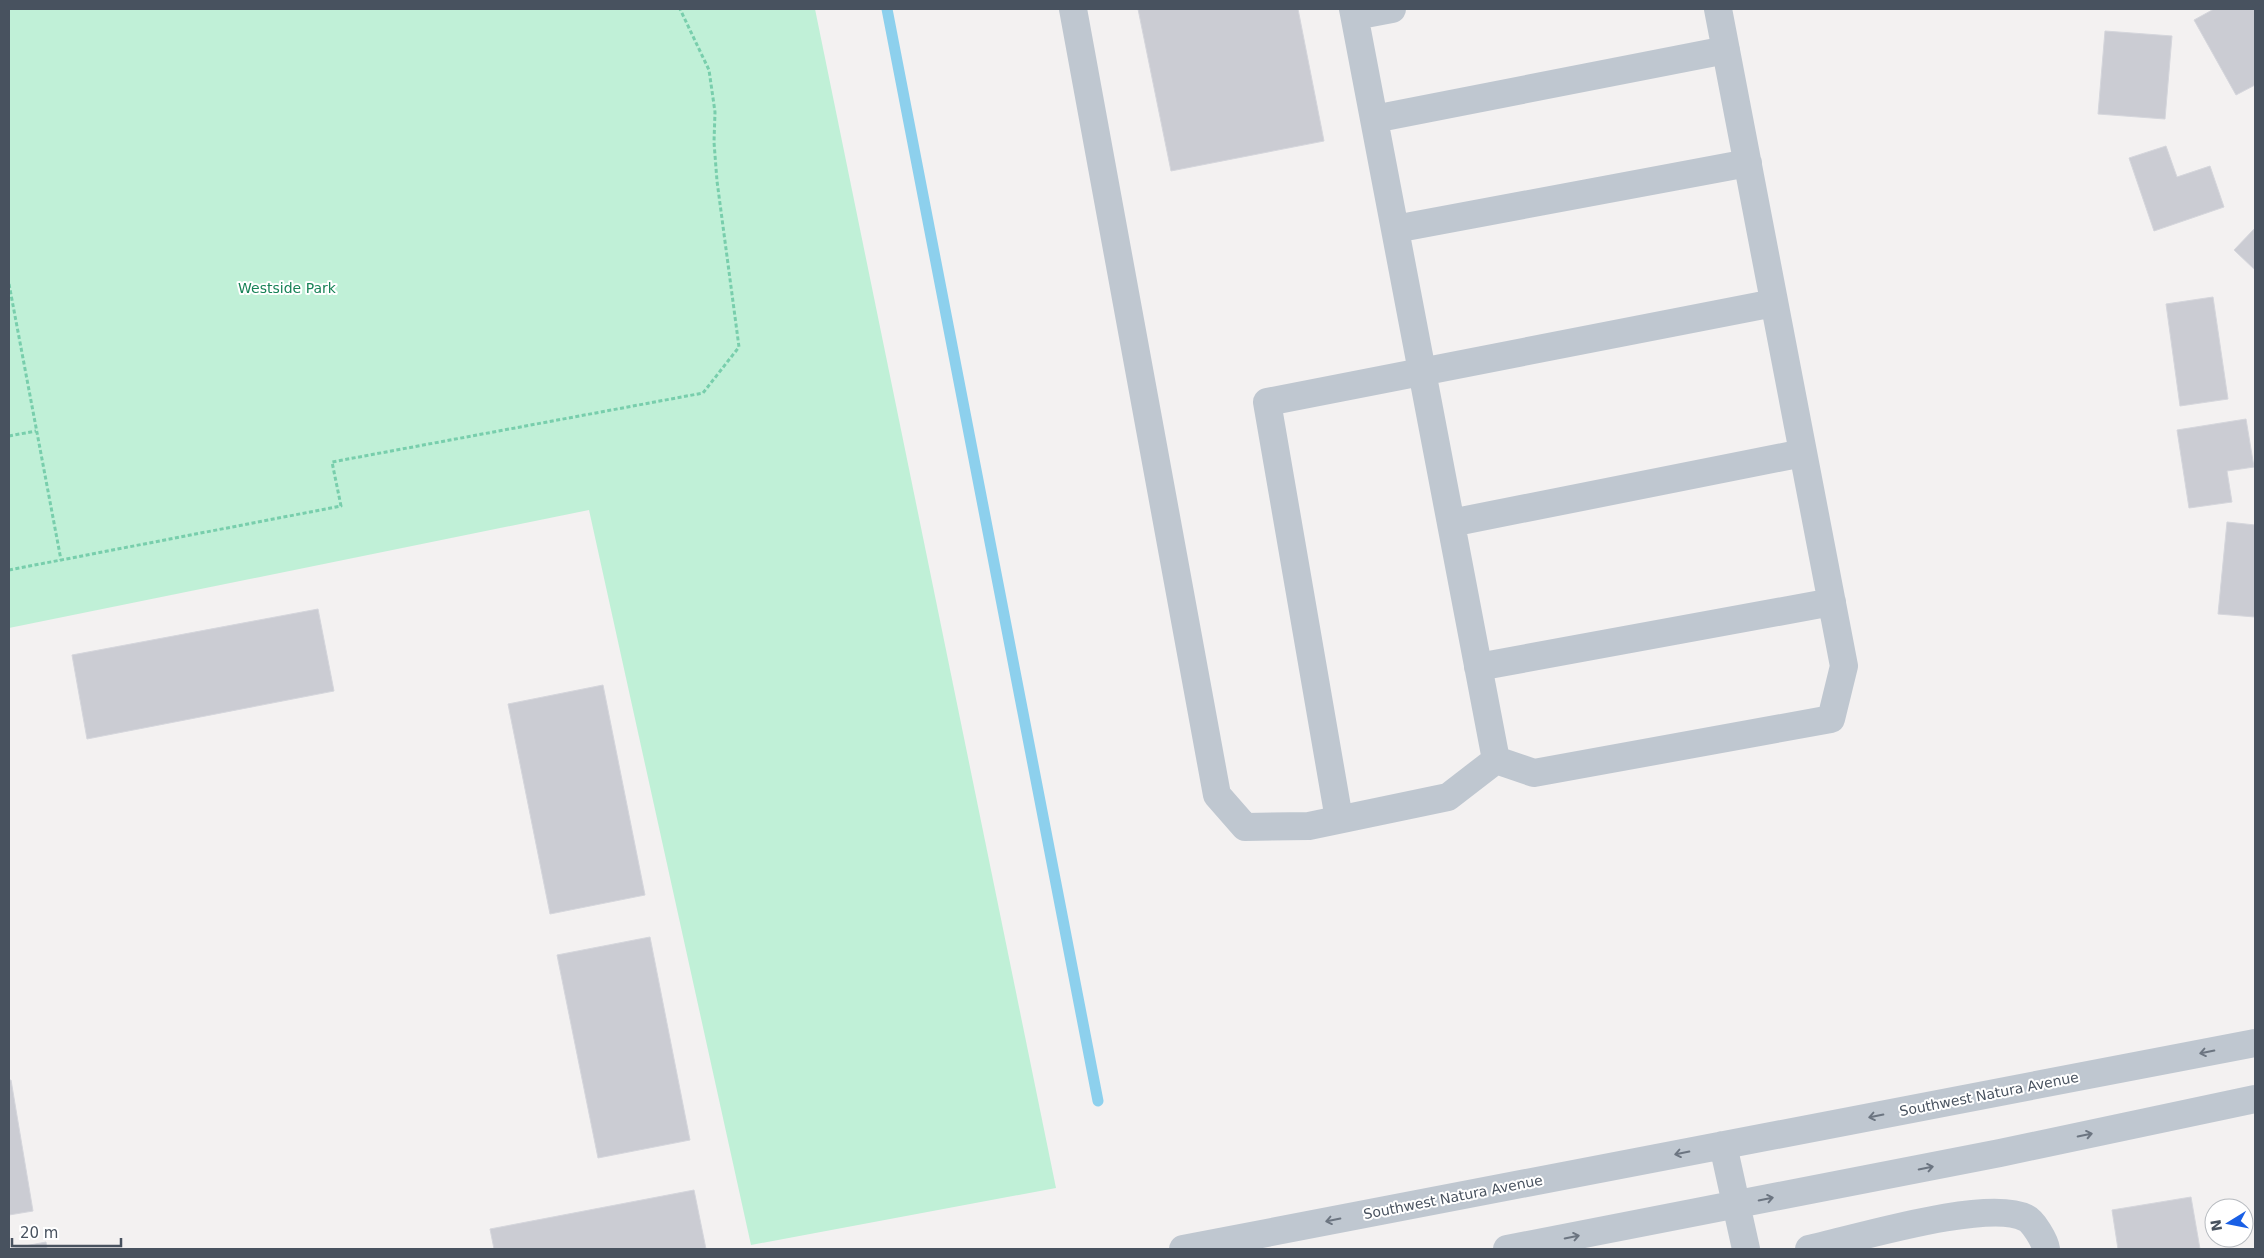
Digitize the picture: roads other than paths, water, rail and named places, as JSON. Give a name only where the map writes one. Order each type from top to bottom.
[{"type":"street","points":[[1073,9],[1217,795],[1244,827],[1309,826],[1448,797],[1496,760]]},
{"type":"street","points":[[1392,9],[1354,12],[1496,760]]},
{"type":"street","points":[[1496,760],[1534,773],[1831,719],[1844,666],[1718,9]]},
{"type":"street","points":[[1374,119],[1726,50]]},
{"type":"street","points":[[1395,230],[1748,163]]},
{"type":"street","points":[[1339,820],[1267,402],[1774,303]]},
{"type":"street","points":[[1451,523],[1803,453]]},
{"type":"street","points":[[1478,668],[1832,602]]},
{"type":"street","name":"Southwest Natura Avenue","points":[[1183,1249],[2255,1043]]},
{"type":"street","points":[[1507,1249],[1990,1155],[2255,1098]]},
{"type":"street","points":[[1724,1145],[1746,1249]]},
{"type":"street","points":[[1809,1249],[1960,1214],[1999,1211],[2028,1218],[2044,1242],[2046,1249]]},
{"type":"waterway","points":[[887,9],[1098,1101]]},
{"type":"park label","name":"Westside Park","points":[[287,288]]}]
